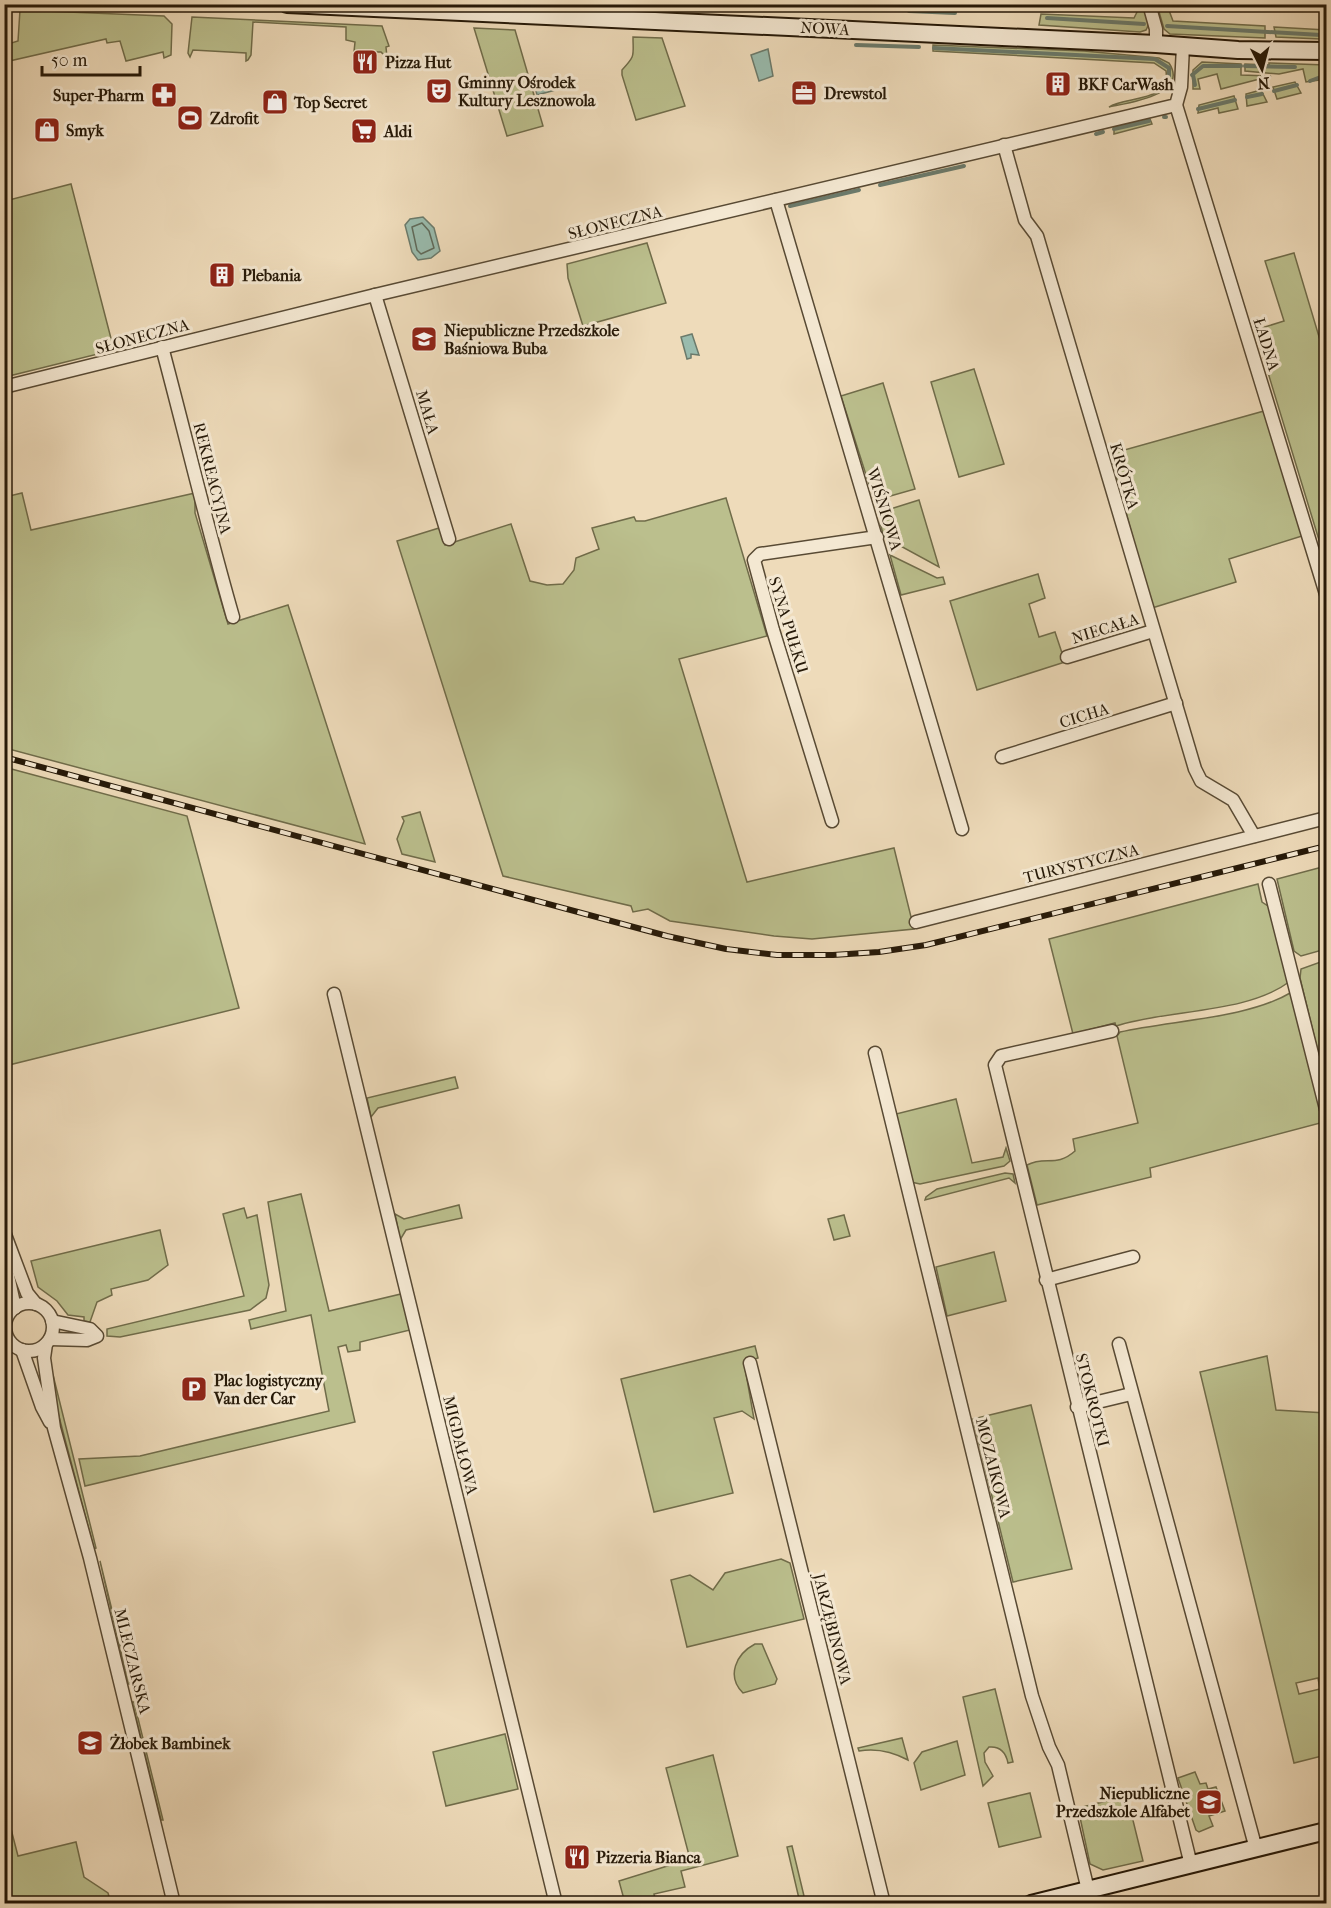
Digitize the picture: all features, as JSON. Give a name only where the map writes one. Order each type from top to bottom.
[{"type":"main road","name":"NOWA","points":[[287,4],[620,12],[1183,46],[1326,51]]},
{"type":"main road","points":[[1031,1904],[1326,1831]]},
{"type":"street","points":[[1149,4],[1156,28],[1156,44]]},
{"type":"street","points":[[1176,105],[1181,87],[1183,46]]},
{"type":"street","name":"SŁONECZNA","points":[[4,387],[375,295],[1176,105]]},
{"type":"street","name":"ŁADNA","points":[[1176,105],[1326,594]]},
{"type":"street","name":"KRÓTKA","points":[[1004,145],[1025,220],[1037,236],[1153,631],[1198,775],[1202,781],[1233,801],[1254,836]]},
{"type":"street","name":"WIŚNIOWA","points":[[776,200],[962,829]]},
{"type":"street","name":"MAŁA","points":[[375,295],[450,538]]},
{"type":"street","name":"REKREACYJNA","points":[[162,347],[199,484],[202,509],[233,617]]},
{"type":"street","name":"SYNA PUŁKU","points":[[832,821],[772,630],[754,560],[760,554],[877,537]]},
{"type":"street","name":"NIECAŁA","points":[[1067,657],[1153,631]]},
{"type":"street","name":"CICHA","points":[[1002,757],[1176,703]]},
{"type":"street","name":"TURYSTYCZNA","points":[[916,922],[1326,818]]},
{"type":"street","points":[[1269,884],[1326,1109]]},
{"type":"street","name":"MIGDAŁOWA","points":[[334,994],[556,1904]]},
{"type":"street","name":"STOKROTKI","points":[[1112,1031],[1001,1056],[996,1062],[1046,1280],[1191,1865]]},
{"type":"street","name":"MOZAIKOWA","points":[[875,1053],[1032,1696],[1049,1747],[1058,1765],[1088,1890]]},
{"type":"street","points":[[4,1232],[27,1293],[36,1304],[45,1310],[52,1322],[48,1342]]},
{"type":"street","points":[[4,1257],[9,1314],[5,1327],[6,1341],[31,1375]]},
{"type":"street","points":[[1046,1280],[1133,1257]]},
{"type":"street","points":[[9,1314],[25,1304],[36,1304]]},
{"type":"street","points":[[6,1341],[22,1350],[36,1350],[48,1342],[87,1340],[97,1336],[90,1329],[52,1322]]},
{"type":"street","name":"MLECZARSKA","points":[[48,1342],[44,1358],[54,1428],[90,1558],[174,1904]]},
{"type":"street","points":[[1119,1344],[1256,1849]]},
{"type":"street","name":"MLECZARSKA","points":[[22,1350],[42,1407],[54,1428]]},
{"type":"street","name":"JARZĘBINOWA","points":[[750,1363],[884,1904]]},
{"type":"street","points":[[1077,1407],[1131,1394]]},
{"type":"green space","points":[[1141,4],[1148,16],[1148,27],[1140,32],[1039,25],[1041,14],[1134,18]]},
{"type":"green space","points":[[1157,5],[1167,5],[1173,21],[1265,26],[1265,38],[1170,34],[1164,29]]},
{"type":"green space","points":[[20,10],[164,16],[172,24],[171,55],[164,58],[163,52],[126,61],[120,41],[107,43],[106,39],[5,62],[5,45],[18,41]]},
{"type":"green space","points":[[192,17],[382,26],[389,46],[386,47],[387,58],[381,52],[354,52],[355,42],[346,40],[346,27],[253,22],[251,55],[248,60],[246,61],[246,53],[193,50],[190,57],[188,53]]},
{"type":"green space","points":[[1274,27],[1326,30],[1326,32],[1320,39],[1276,37]]},
{"type":"green space","points":[[474,28],[515,30],[543,126],[507,136]]},
{"type":"green space","points":[[633,37],[662,38],[685,106],[636,120],[622,75],[622,70],[633,55]]},
{"type":"green space","points":[[933,45],[1084,51],[1159,58],[1169,63],[1173,74],[1171,83],[1154,96],[1109,107],[1154,94],[1166,81],[1166,71],[1154,63],[933,51]]},
{"type":"green space","points":[[1202,62],[1241,64],[1241,75],[1271,76],[1221,89],[1217,74],[1198,79],[1200,89],[1193,89],[1193,70]]},
{"type":"green space","points":[[1269,63],[1326,65],[1326,79],[1306,82],[1303,69],[1279,74],[1245,71],[1245,64],[1269,65]]},
{"type":"green space","points":[[1295,82],[1301,93],[1277,99],[1273,87]]},
{"type":"green space","points":[[1261,90],[1267,102],[1247,106],[1246,94]]},
{"type":"green space","points":[[1234,96],[1238,109],[1219,113],[1218,108],[1198,113],[1199,105]]},
{"type":"green space","points":[[1150,119],[1152,124],[1114,134],[1114,127]]},
{"type":"green space","points":[[71,184],[114,350],[5,377],[5,201]]},
{"type":"green space","points":[[647,243],[666,303],[583,326],[568,278],[567,264]]},
{"type":"green space","points":[[1294,253],[1326,360],[1326,563],[1255,330],[1284,321],[1265,261]]},
{"type":"green space","points":[[974,369],[1004,464],[959,477],[931,382]]},
{"type":"green space","points":[[883,383],[915,489],[880,499],[873,497],[841,396]]},
{"type":"green space","points":[[1264,411],[1302,536],[1229,559],[1236,582],[1152,608],[1110,454]]},
{"type":"green space","points":[[22,493],[31,530],[195,493],[195,513],[228,624],[288,605],[365,844],[5,748],[5,497]]},
{"type":"green space","points":[[726,498],[767,636],[679,659],[747,882],[894,848],[914,929],[812,939],[774,936],[670,921],[648,909],[633,912],[631,906],[503,876],[397,541],[439,528],[445,545],[511,524],[530,581],[547,585],[563,584],[574,570],[576,558],[599,549],[592,528],[634,517],[636,521],[645,521]]},
{"type":"green space","points":[[919,500],[939,567],[884,537],[880,523],[884,511]]},
{"type":"green space","points":[[890,555],[937,578],[943,577],[945,584],[901,595]]},
{"type":"green space","points":[[1038,574],[1045,598],[1029,604],[1039,637],[1055,632],[1065,662],[977,690],[950,601]]},
{"type":"green space","points":[[4,767],[187,816],[239,1008],[5,1066]]},
{"type":"green space","points":[[420,812],[435,862],[402,854],[397,839],[404,821],[402,817]]},
{"type":"green space","points":[[1326,866],[1326,949],[1301,956],[1294,951],[1277,879]]},
{"type":"green space","points":[[1258,884],[1262,902],[1271,908],[1289,982],[1251,1000],[1229,1006],[1159,1016],[1116,1026],[1115,1023],[1073,1034],[1049,939]]},
{"type":"green space","points":[[1326,960],[1326,1085],[1300,978],[1301,969]]},
{"type":"green space","points":[[1292,992],[1324,1122],[1150,1168],[1151,1177],[1037,1205],[1027,1165],[1068,1156],[1075,1151],[1073,1139],[1138,1123],[1117,1036],[1120,1032],[1232,1013],[1274,1001]]},
{"type":"green space","points":[[455,1077],[458,1088],[378,1108],[371,1117],[367,1098]]},
{"type":"green space","points":[[956,1099],[972,1163],[1003,1157],[1006,1148],[1010,1161],[1004,1166],[920,1184],[911,1182],[896,1114]]},
{"type":"green space","points":[[1005,1173],[1013,1174],[1015,1183],[1009,1178],[925,1200],[937,1189]]},
{"type":"green space","points":[[301,1194],[329,1311],[401,1294],[410,1330],[360,1342],[360,1350],[348,1352],[346,1345],[338,1347],[355,1422],[85,1486],[79,1459],[140,1456],[329,1411],[311,1315],[251,1329],[249,1320],[286,1311],[268,1202]]},
{"type":"green space","points":[[459,1205],[462,1218],[406,1230],[400,1240],[395,1214],[404,1219]]},
{"type":"green space","points":[[244,1208],[247,1218],[257,1215],[269,1285],[266,1298],[250,1310],[120,1337],[107,1336],[107,1329],[244,1296],[223,1214]]},
{"type":"green space","points":[[844,1215],[850,1236],[834,1240],[828,1219]]},
{"type":"green space","points":[[160,1230],[168,1265],[148,1280],[111,1289],[112,1295],[97,1302],[90,1322],[84,1321],[84,1317],[68,1315],[57,1301],[38,1287],[31,1261]]},
{"type":"green space","points":[[994,1252],[1006,1301],[947,1316],[936,1267]]},
{"type":"green space","points":[[755,1346],[758,1358],[744,1362],[754,1419],[742,1411],[714,1418],[733,1493],[654,1512],[621,1379]]},
{"type":"green space","points":[[1267,1356],[1276,1410],[1326,1413],[1326,1755],[1294,1763],[1200,1372]],"holes":[[[1318,1678],[1320,1689],[1299,1694],[1296,1683]]]},
{"type":"green space","points":[[53,1375],[96,1548],[94,1549],[57,1409]]},
{"type":"green space","points":[[1031,1405],[1072,1569],[1013,1582],[973,1419]]},
{"type":"green space","points":[[781,1559],[790,1563],[804,1619],[687,1647],[671,1580],[690,1575],[713,1590],[725,1573]]},
{"type":"green space","points":[[100,1561],[130,1684],[128,1684]]},
{"type":"green space","points":[[755,1644],[762,1644],[777,1679],[775,1684],[743,1693],[735,1680],[734,1673],[738,1659]]},
{"type":"green space","points":[[995,1689],[1013,1762],[1008,1763],[1006,1756],[999,1749],[989,1747],[984,1753],[985,1762],[993,1776],[983,1786],[963,1697]]},
{"type":"green space","points":[[132,1702],[134,1702],[163,1820],[161,1820]]},
{"type":"green space","points":[[505,1734],[518,1789],[446,1806],[433,1752]]},
{"type":"green space","points":[[902,1738],[908,1760],[878,1750],[859,1751],[858,1748]]},
{"type":"green space","points":[[957,1741],[965,1775],[921,1790],[914,1763],[922,1752]]},
{"type":"green space","points":[[713,1755],[738,1856],[681,1871],[685,1887],[654,1894],[656,1903],[625,1903],[619,1881],[690,1859],[666,1768]]},
{"type":"green space","points":[[1195,1772],[1200,1784],[1206,1783],[1208,1789],[1216,1787],[1225,1811],[1209,1816],[1213,1826],[1199,1832],[1196,1830],[1178,1778]]},
{"type":"green space","points":[[1030,1793],[1041,1837],[999,1847],[988,1803]]},
{"type":"green space","points":[[1127,1796],[1143,1861],[1103,1870],[1090,1864],[1078,1808]]},
{"type":"green space","points":[[4,1802],[18,1856],[76,1842],[84,1877],[108,1893],[111,1903],[5,1903]]},
{"type":"green space","points":[[792,1846],[806,1903],[800,1903],[787,1847]]},
{"type":"water","points":[[768,49],[773,76],[759,81],[751,55]]},
{"type":"water","points":[[571,76],[574,85],[537,95],[535,86]]},
{"type":"water","points":[[423,217],[434,228],[440,251],[431,258],[418,260],[412,252],[405,225],[410,219]]},
{"type":"water","points":[[692,334],[699,355],[691,354],[691,358],[687,359],[681,337]]},
{"type":"waterway","points":[[872,9],[887,10]]},
{"type":"waterway","points":[[909,11],[955,13]]},
{"type":"waterway","points":[[1047,18],[1144,24]]},
{"type":"waterway","points":[[1167,26],[1321,35]]},
{"type":"waterway","points":[[856,45],[919,47]]},
{"type":"waterway","points":[[934,48],[1155,59],[1169,68],[1169,76],[1163,89]]},
{"type":"waterway","points":[[1192,75],[1203,66],[1241,66]]},
{"type":"waterway","points":[[1245,66],[1295,67]]},
{"type":"waterway","points":[[1193,75],[1195,85]]},
{"type":"waterway","points":[[1310,81],[1326,75]]},
{"type":"waterway","points":[[1274,91],[1297,85]]},
{"type":"waterway","points":[[1247,97],[1262,94]]},
{"type":"waterway","points":[[1198,109],[1235,100]]},
{"type":"waterway","points":[[1114,129],[1149,121]]},
{"type":"waterway","points":[[1096,134],[1103,132]]},
{"type":"waterway","points":[[880,185],[964,166]]},
{"type":"waterway","points":[[790,206],[859,190]]},
{"type":"railway","points":[[4,757],[667,936],[726,949],[777,955],[879,952],[926,945],[1326,846]]},
{"type":"place","name":"Pizza Hut","points":[[365,62]]},
{"type":"place","name":"BKF CarWash","points":[[1058,84]]},
{"type":"place","name":"Gminny Ośrodek Kultury Lesznowola","points":[[439,91]]},
{"type":"place","name":"Drewstol","points":[[804,93]]},
{"type":"place","name":"Super-Pharm","points":[[164,95]]},
{"type":"place","name":"Top Secret","points":[[275,102]]},
{"type":"place","name":"Zdrofit","points":[[190,118]]},
{"type":"place","name":"Smyk","points":[[47,130]]},
{"type":"place","name":"Aldi","points":[[364,131]]},
{"type":"place","name":"Plebania","points":[[222,275]]},
{"type":"place","name":"Niepubliczne Przedszkole Baśniowa Buba","points":[[424,339]]},
{"type":"place","name":"Plac logistyczny Van der Car","points":[[194,1389]]},
{"type":"place","name":"Żłobek Bambinek","points":[[90,1743]]},
{"type":"place","name":"Niepubliczne Przedszkole Alfabet","points":[[1209,1802]]},
{"type":"place","name":"Pizzeria Bianca","points":[[577,1857]]}]
